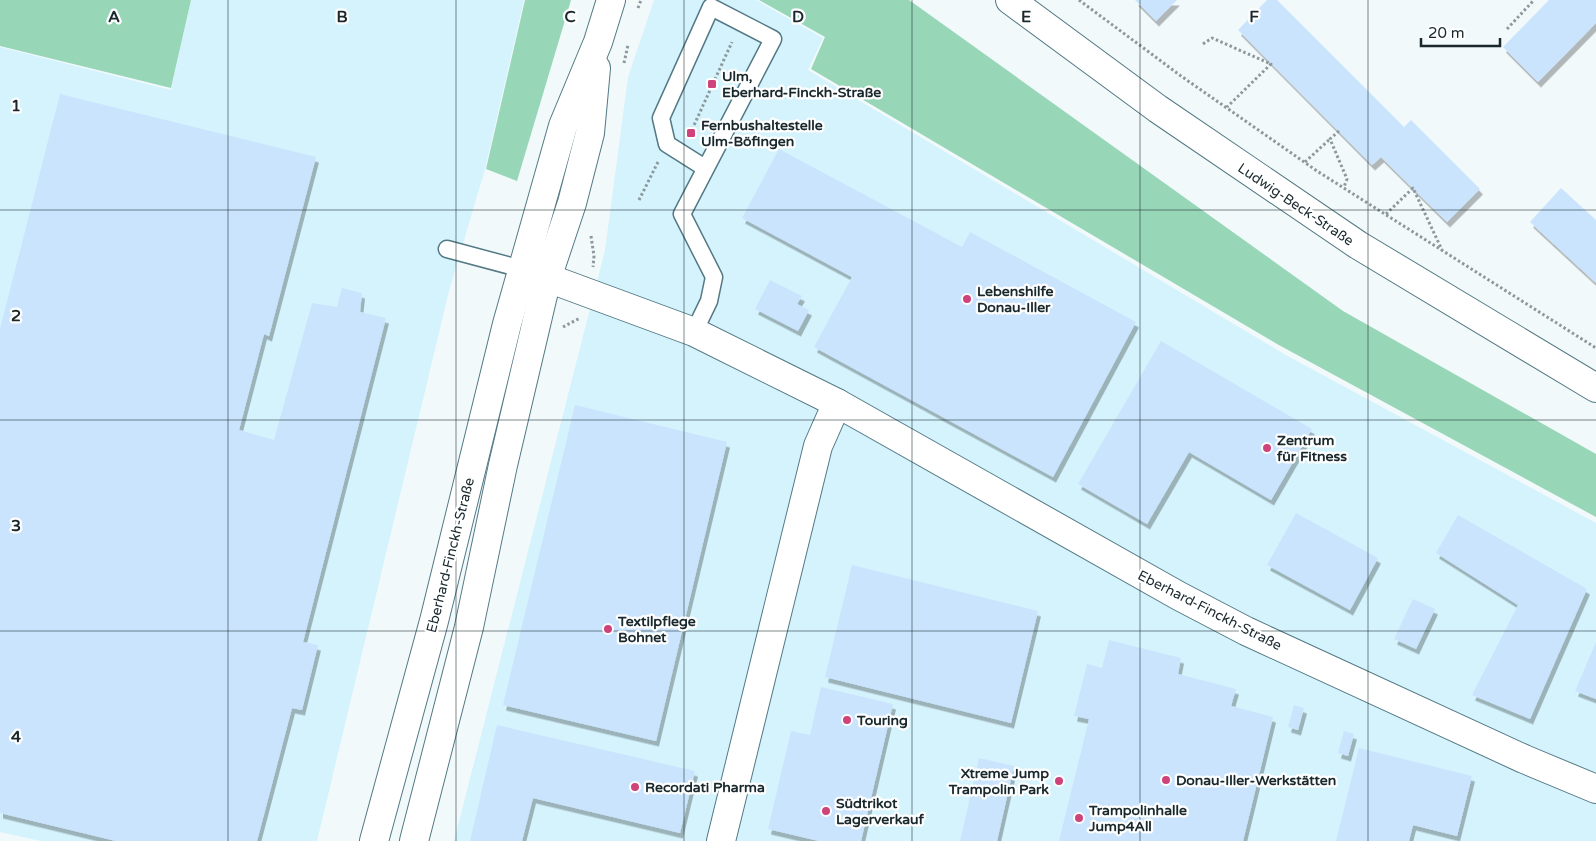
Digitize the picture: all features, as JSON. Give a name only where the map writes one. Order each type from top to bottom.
[{"type":"street","name":"Eberhard-Finckh-Straße","points":[[374,841],[434,622],[522,268],[563,126],[598,42],[611,0]]},
{"type":"street","name":"Ludwig-Beck-Straße","points":[[1010,0],[1158,109],[1358,245],[1596,388]]},
{"type":"street","name":"Eberhard-Finckh-Straße","points":[[414,841],[469,627],[503,465],[548,278],[572,203],[590,133],[598,42]]},
{"type":"street","name":"Eberhard-Finckh-Straße","points":[[522,268],[694,332],[837,403],[1163,587],[1246,631],[1524,759],[1596,789]]},
{"type":"street","points":[[720,841],[818,446],[837,403]]},
{"type":"lane","points":[[694,332],[709,301],[714,277],[682,214],[706,168],[773,39],[711,7],[661,118],[667,144],[706,168]]},
{"type":"lane","points":[[447,249],[522,268]]},
{"type":"path","points":[[1079,0],[1181,76],[1305,162],[1443,252],[1596,348]]},
{"type":"path","points":[[1507,29],[1534,0]]},
{"type":"path","points":[[681,153],[741,24]]},
{"type":"path","points":[[1203,44],[1212,38],[1272,64],[1227,107]]},
{"type":"path","points":[[1305,162],[1338,131]]},
{"type":"path","points":[[1330,139],[1347,180],[1344,187]]},
{"type":"path","points":[[639,200],[667,144]]},
{"type":"path","points":[[1386,214],[1413,188],[1443,252]]},
{"type":"shaded area","points":[[191,0],[524,0],[485,169],[449,291],[317,841],[41,841],[0,832],[0,47],[171,90]]},
{"type":"shaded area","points":[[654,0],[756,0],[823,38],[808,70],[1284,354],[1596,523],[1596,841],[454,841],[605,250],[628,77]]},
{"type":"green space","points":[[0,0],[191,0],[171,88],[0,46]]},
{"type":"green space","points":[[525,0],[571,0],[517,181],[486,169]]},
{"type":"green space","points":[[759,0],[909,0],[1343,311],[1596,454],[1596,517],[1277,344],[811,69],[825,37]]},
{"type":"building","points":[[1135,0],[1177,0],[1156,21]]},
{"type":"building","points":[[1267,0],[1277,0],[1404,127],[1411,120],[1480,189],[1447,222],[1381,157],[1372,165],[1238,30]]},
{"type":"building","points":[[1549,0],[1596,0],[1596,23],[1538,82],[1503,47]]},
{"type":"building","points":[[60,94],[316,157],[269,336],[264,334],[239,430],[274,440],[312,303],[337,307],[342,288],[362,293],[360,312],[386,318],[303,642],[318,645],[302,710],[292,708],[257,841],[116,841],[0,813],[0,329]]},
{"type":"building","name":"Lebenshilfe Donau-Iller","points":[[779,149],[962,247],[970,232],[1136,322],[1053,477],[814,347],[852,277],[742,218]]},
{"type":"building","points":[[1561,188],[1596,220],[1596,283],[1530,222]]},
{"type":"building","points":[[770,280],[802,296],[797,304],[809,310],[798,331],[755,309]]},
{"type":"building","points":[[1161,341],[1312,429],[1271,500],[1189,452],[1147,524],[1078,484]]},
{"type":"building","points":[[575,405],[727,442],[656,741],[503,705]]},
{"type":"building","points":[[1296,513],[1378,558],[1350,610],[1267,565]]},
{"type":"building","points":[[1458,515],[1587,589],[1530,719],[1472,695],[1518,605],[1436,553]]},
{"type":"building","points":[[852,565],[1038,611],[1011,723],[825,677]]},
{"type":"building","points":[[1413,599],[1435,609],[1416,649],[1394,639]]},
{"type":"building","name":"Donau-Iller-Werkstätten","points":[[1109,640],[1181,658],[1178,674],[1236,689],[1231,706],[1273,717],[1243,841],[1059,841],[1089,719],[1074,716],[1087,664],[1102,668]]},
{"type":"building","points":[[1596,642],[1596,699],[1575,691]]},
{"type":"building","points":[[821,687],[893,704],[861,841],[819,841],[768,829],[791,731],[810,735]]},
{"type":"building","points":[[1294,705],[1304,708],[1298,730],[1288,727]]},
{"type":"building","points":[[497,725],[695,771],[680,833],[533,798],[522,841],[470,841]]},
{"type":"building","points":[[1344,731],[1354,734],[1348,756],[1338,753]]},
{"type":"building","points":[[1359,748],[1472,776],[1457,836],[1413,825],[1409,841],[1336,841]]},
{"type":"building","points":[[979,758],[1014,766],[997,841],[960,841]]},
{"type":"place","name":"Ulm, Eberhard-Finckh-Straße","points":[[712,84]]},
{"type":"place","name":"Fernbushaltestelle Ulm-Böfingen","points":[[691,133]]},
{"type":"place","name":"Lebenshilfe Donau-Iller","points":[[967,299]]},
{"type":"place","name":"Zentrum für Fitness","points":[[1267,448]]},
{"type":"place","name":"Textilpflege Bohnet","points":[[608,629]]},
{"type":"place","name":"Touring","points":[[847,720]]},
{"type":"place","name":"Donau-Iller-Werkstätten","points":[[1166,780]]},
{"type":"place","name":"Xtreme Jump Trampolin Park","points":[[1059,781]]},
{"type":"place","name":"Recordati Pharma","points":[[635,787]]},
{"type":"place","name":"Südtrikot Lagerverkauf","points":[[826,811]]},
{"type":"place","name":"Trampolinhalle Jump4All","points":[[1079,818]]}]
